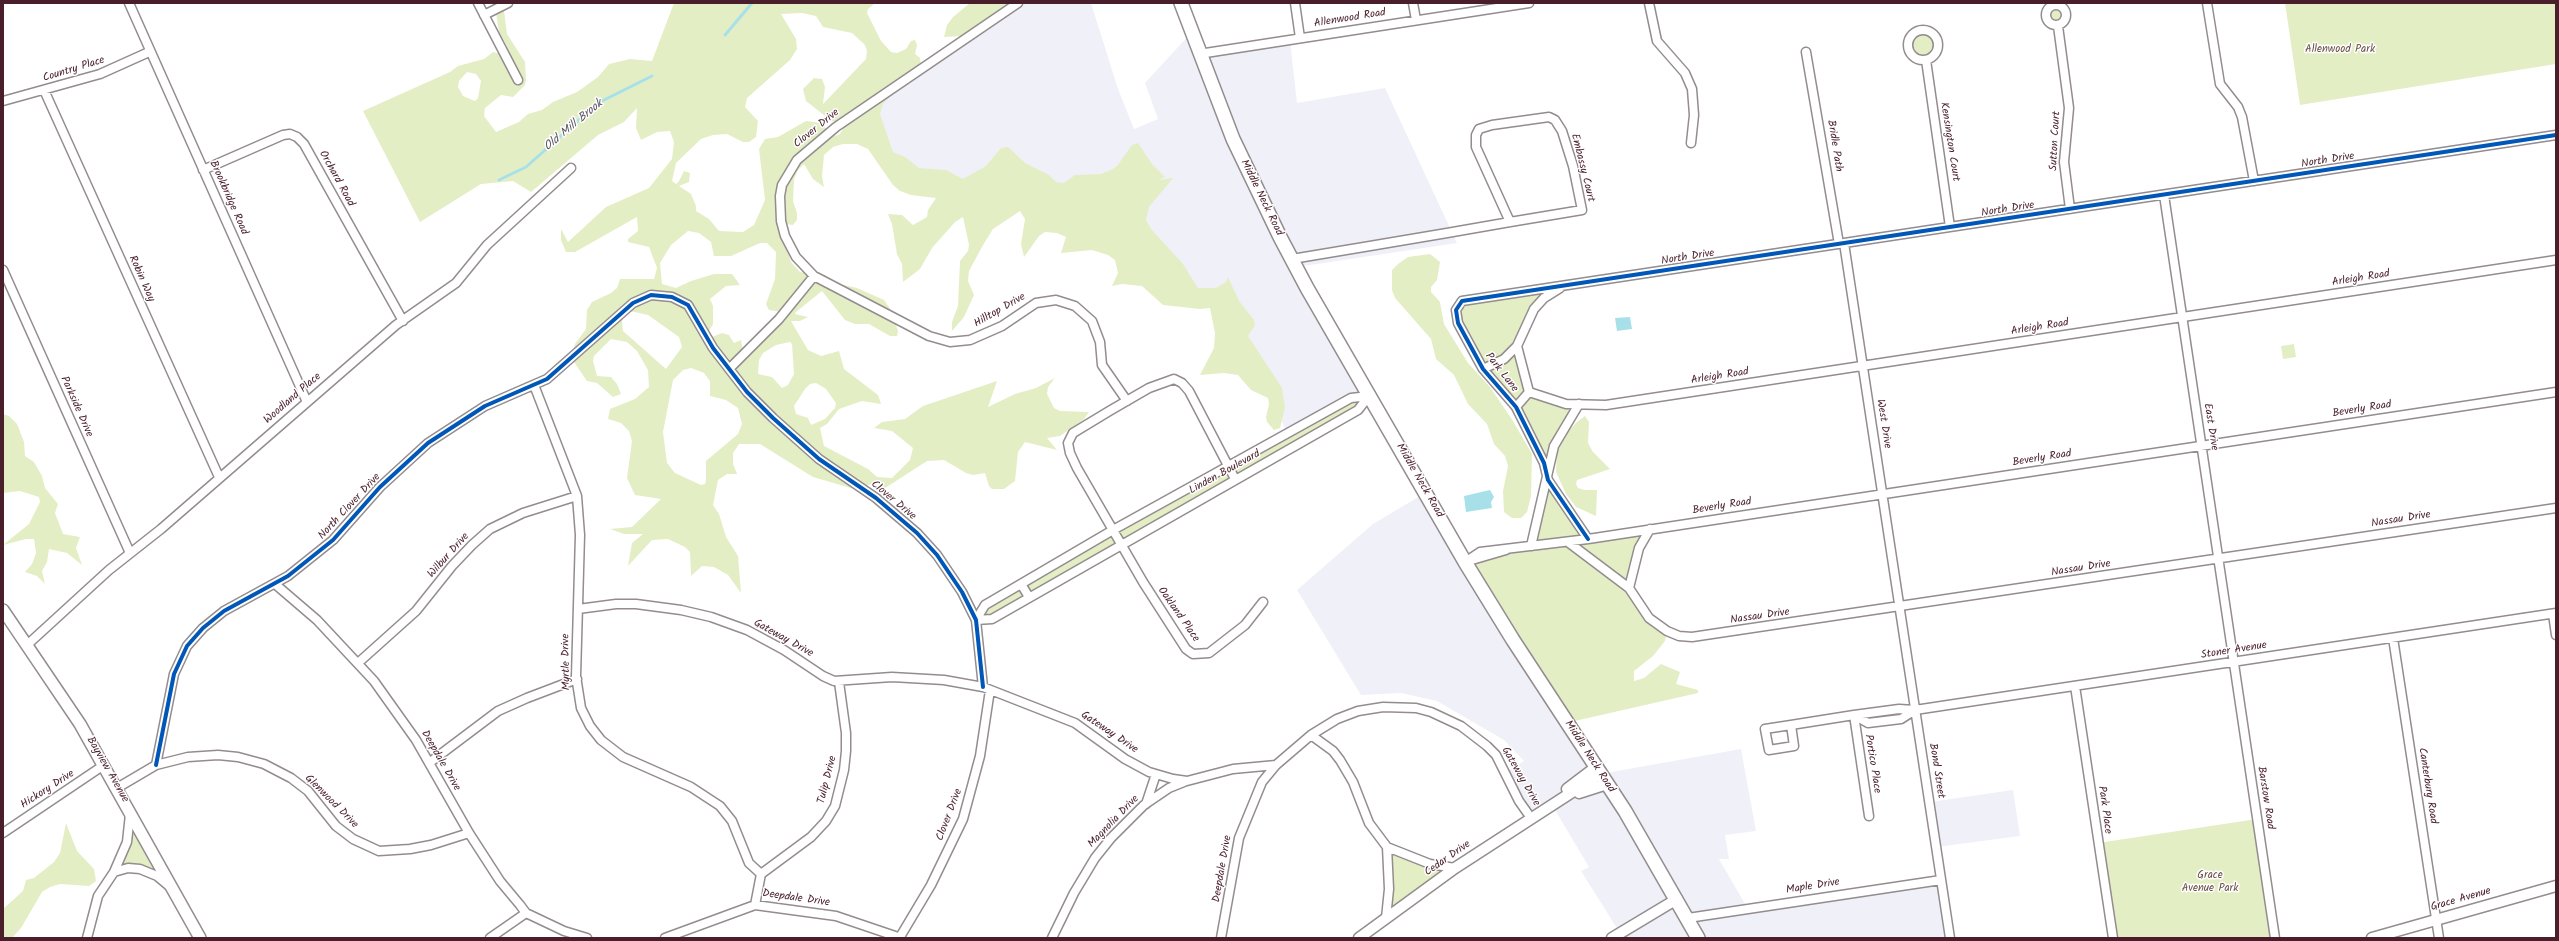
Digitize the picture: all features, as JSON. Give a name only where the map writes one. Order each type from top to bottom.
[{"type":"main road","name":"Middle Neck Road","points":[[1181,3],[1199,54],[1233,139],[1292,259],[1465,562],[1513,640],[1601,775],[1677,899],[1698,938]]},
{"type":"main road","name":"Bayview Avenue","points":[[3,610],[64,697],[130,811],[171,888],[200,938]]},
{"type":"street","name":"Brookbridge Road","points":[[129,3],[149,52],[307,402]]},
{"type":"street","points":[[478,3],[518,80]]},
{"type":"street","points":[[484,15],[508,3]]},
{"type":"street","points":[[1295,3],[1300,38]]},
{"type":"street","points":[[1413,3],[1416,20]]},
{"type":"street","name":"Allenwood Road","points":[[1199,54],[1529,3]]},
{"type":"street","points":[[1649,3],[1657,41],[1685,73],[1692,89],[1694,114],[1692,143]]},
{"type":"street","points":[[2206,3],[2220,84],[2238,107],[2242,117],[2254,181]]},
{"type":"street","name":"Clover Drive","points":[[814,276],[796,257],[785,236],[781,221],[780,196],[782,185],[790,169],[818,140],[1016,4]]},
{"type":"street","name":"Sutton Court","points":[[2058,26],[2070,108],[2064,162],[2070,209]]},
{"type":"street","name":"Country Place","points":[[3,101],[105,73],[149,52]]},
{"type":"street","name":"Bridle Path","points":[[1806,52],[1841,244]]},
{"type":"street","name":"Kensington Court","points":[[1926,60],[1950,227]]},
{"type":"street","name":"Robin Way","points":[[44,90],[219,477]]},
{"type":"street","name":"Embassy Court","points":[[1292,259],[1582,210],[1573,166],[1562,131],[1555,120],[1549,117],[1492,125],[1479,130],[1476,135],[1476,147],[1510,222]]},
{"type":"street","name":"Orchard Road","points":[[203,170],[283,135],[290,134],[298,138],[304,144],[403,322]]},
{"type":"street","name":"North Drive","points":[[1462,301],[2556,135]]},
{"type":"street","name":"Woodland Place","points":[[27,645],[130,553],[162,529],[219,477],[396,325],[403,322],[456,282],[487,245],[572,168]]},
{"type":"street","name":"East Drive","points":[[2164,195],[2234,662]]},
{"type":"street","name":"West Drive","points":[[1841,244],[1864,366],[1899,608]]},
{"type":"street","name":"Arleigh Road","points":[[1529,392],[1566,404],[1606,405],[2556,260]]},
{"type":"street","name":"Parkside Drive","points":[[3,270],[130,553]]},
{"type":"street","points":[[730,368],[779,319],[814,276]]},
{"type":"street","name":"Hilltop Drive","points":[[814,276],[928,336],[950,342],[984,335],[1036,303],[1048,300],[1068,303],[1084,312],[1092,321],[1100,342],[1102,365],[1127,401]]},
{"type":"street","points":[[1483,369],[1504,359],[1517,346],[1534,309],[1544,298],[1562,286]]},
{"type":"street","name":"North Clover Drive","points":[[156,765],[174,674],[187,646],[215,616],[275,584],[298,569],[333,540],[380,487],[428,443],[486,406],[534,385],[554,374],[606,325],[633,303],[651,295],[672,297],[688,305],[713,348],[730,368]]},
{"type":"street","name":"Park Lane","points":[[1462,301],[1456,310],[1456,319],[1483,369],[1516,407],[1544,463],[1548,480],[1588,539]]},
{"type":"street","points":[[1516,407],[1529,392],[1517,346]]},
{"type":"street","name":"Clover Drive","points":[[730,368],[747,392],[794,437],[819,459],[876,498],[917,533],[947,568],[976,620],[986,688],[980,756],[963,819],[931,885],[900,937]]},
{"type":"street","name":"Oakland Place","points":[[1235,479],[1189,391],[1182,383],[1171,379],[1127,401],[1073,433],[1068,442],[1070,453],[1077,468],[1120,544],[1174,633],[1186,649],[1193,654],[1209,653],[1245,625],[1256,614],[1263,602]]},
{"type":"street","name":"Myrtle Drive","points":[[534,385],[577,496],[580,535],[576,679],[581,708],[590,726],[601,740],[623,757],[691,787],[720,806],[732,821],[749,863],[761,874]]},
{"type":"street","name":"Beverly Road","points":[[1465,562],[1480,552],[1568,542],[2556,392]]},
{"type":"street","name":"Linden Boulevard","points":[[976,620],[985,604],[1228,464],[1351,398],[1369,396]]},
{"type":"street","name":"Linden Boulevard","points":[[976,620],[992,619],[1120,544],[1358,410],[1369,396]]},
{"type":"street","points":[[1340,404],[1347,416]]},
{"type":"street","name":"Park Lane","points":[[1531,546],[1548,480],[1554,446],[1579,404]]},
{"type":"street","name":"Wilbur Drive","points":[[358,663],[416,611],[452,566],[490,529],[523,513],[577,496]]},
{"type":"street","name":"Nassau Drive","points":[[1568,542],[1629,588],[1640,608],[1649,618],[1667,631],[1686,637],[1899,608],[2556,508]]},
{"type":"street","points":[[1629,588],[1639,548],[1650,529]]},
{"type":"street","name":"Deepdale Drive","points":[[275,584],[317,620],[358,663],[398,713],[468,832],[500,881],[526,912],[564,931],[587,938]]},
{"type":"street","points":[[1021,584],[1029,597]]},
{"type":"street","name":"Gateway Drive","points":[[578,609],[616,604],[636,604],[681,610],[711,617],[747,630],[784,650],[822,676],[839,682],[892,677],[944,680],[986,688],[1075,722],[1125,759],[1156,774],[1187,781],[1233,769],[1276,765],[1311,735],[1331,723],[1358,711],[1396,706],[1431,712],[1461,726],[1492,750],[1519,801],[1531,818]]},
{"type":"street","name":"Bond Street","points":[[1899,608],[1950,938]]},
{"type":"street","points":[[2554,614],[2556,635]]},
{"type":"street","name":"Stoner Avenue","points":[[1791,725],[1899,709],[1915,710],[2554,614]]},
{"type":"street","name":"Canterbury Road","points":[[2394,638],[2439,938]]},
{"type":"street","name":"Barstow Road","points":[[2234,662],[2275,938]]},
{"type":"street","points":[[428,763],[498,711],[576,679]]},
{"type":"street","name":"Tulip Drive","points":[[761,874],[811,837],[826,821],[834,806],[844,770],[846,750],[846,733],[839,682]]},
{"type":"street","name":"Park Place","points":[[2075,686],[2113,938]]},
{"type":"street","name":"Portico Place","points":[[1854,715],[1869,816]]},
{"type":"street","points":[[1311,735],[1333,751],[1340,760],[1353,782],[1369,823],[1387,846],[1401,854],[1430,864],[1455,868]]},
{"type":"street","name":"Glenwood Drive","points":[[117,788],[156,765],[201,755],[238,757],[264,764],[291,778],[308,791],[336,826],[353,839],[380,851],[431,845],[468,832]]},
{"type":"street","name":"Hickory Drive","points":[[3,833],[104,765]]},
{"type":"street","name":"Deepdale Drive","points":[[1221,938],[1239,838],[1262,782],[1276,765]]},
{"type":"street","points":[[1146,804],[1156,774]]},
{"type":"street","points":[[1553,804],[1601,775]]},
{"type":"street","name":"Cedar Drive","points":[[1359,938],[1455,868],[1553,804],[1570,786],[1601,775]]},
{"type":"street","name":"Magnolia Drive","points":[[1052,938],[1074,894],[1095,858],[1111,838],[1146,804],[1169,788],[1187,781]]},
{"type":"street","points":[[86,938],[98,896],[114,872],[127,842],[130,811]]},
{"type":"street","points":[[1386,918],[1389,889],[1387,846]]},
{"type":"street","points":[[114,872],[128,868],[140,869],[156,876],[171,888]]},
{"type":"street","points":[[755,905],[761,874]]},
{"type":"street","name":"Maple Drive","points":[[1688,918],[1941,880]]},
{"type":"street","name":"Grace Avenue","points":[[2372,938],[2556,886]]},
{"type":"street","points":[[1612,938],[1677,899]]},
{"type":"street","name":"Deepdale Drive","points":[[665,938],[755,905],[836,916],[900,937]]},
{"type":"street","points":[[490,938],[526,912]]},
{"type":"shaded area","points":[[1018,3],[1091,3],[1118,89],[1134,129],[1158,119],[1145,83],[1191,33],[1199,54],[1290,40],[1297,103],[1385,88],[1457,243],[1297,267],[1370,396],[1287,433],[1233,311],[1200,302],[1121,189],[944,191],[846,121]]},
{"type":"shaded area","points":[[1425,493],[1600,774],[1741,749],[1756,831],[1725,835],[1729,859],[1719,859],[1748,909],[1941,879],[1950,938],[1612,938],[1620,933],[1581,871],[1589,867],[1552,805],[1531,818],[1505,773],[1524,761],[1504,740],[1437,701],[1401,693],[1361,695],[1297,590],[1373,524]]},
{"type":"shaded area","points":[[2013,790],[2020,836],[1937,847],[1930,802]]},
{"type":"green space","points":[[492,3],[503,3],[507,34],[525,62],[526,80],[525,85],[513,97],[501,95],[485,108],[484,116],[496,132],[519,122],[528,114],[542,110],[553,102],[577,92],[598,77],[609,64],[630,59],[652,61],[674,3],[875,3],[868,9],[867,13],[881,41],[891,52],[897,53],[906,49],[911,41],[915,40],[917,45],[915,54],[920,58],[922,72],[915,79],[900,86],[883,104],[880,114],[893,152],[905,157],[919,168],[946,170],[963,179],[986,166],[1001,148],[1008,147],[1025,163],[1049,175],[1056,182],[1064,183],[1075,175],[1101,174],[1111,170],[1117,166],[1132,145],[1138,143],[1152,164],[1165,177],[1158,180],[1173,178],[1149,207],[1146,220],[1151,229],[1183,264],[1198,288],[1216,288],[1226,282],[1228,277],[1239,301],[1254,320],[1255,325],[1248,336],[1282,388],[1285,407],[1280,428],[1274,430],[1267,422],[1266,417],[1269,404],[1268,398],[1251,390],[1238,375],[1224,373],[1200,375],[1214,348],[1215,333],[1210,308],[1200,309],[1163,305],[1142,286],[1122,284],[1112,286],[1118,273],[1115,260],[1108,255],[1092,250],[1061,253],[1066,237],[1057,233],[1045,232],[1039,236],[1024,257],[1021,244],[1025,219],[1020,211],[993,229],[983,245],[969,271],[968,281],[974,295],[964,317],[952,331],[952,322],[958,306],[960,261],[968,251],[969,245],[963,217],[955,222],[932,248],[920,269],[903,282],[902,264],[897,254],[892,224],[888,214],[902,215],[913,225],[927,217],[928,210],[936,198],[911,195],[900,191],[893,185],[868,149],[857,144],[843,144],[833,147],[824,155],[822,176],[824,187],[813,179],[804,164],[798,170],[794,179],[793,201],[797,213],[797,220],[793,225],[779,223],[782,235],[791,262],[800,272],[824,275],[839,284],[857,288],[884,300],[891,310],[898,331],[897,336],[890,336],[869,324],[855,324],[845,320],[822,291],[796,312],[795,314],[808,317],[800,321],[791,321],[808,350],[821,356],[839,351],[844,369],[878,395],[881,404],[862,401],[839,409],[827,424],[820,428],[824,446],[868,469],[877,477],[892,478],[910,460],[913,448],[892,431],[874,428],[882,422],[905,419],[923,406],[997,381],[988,407],[1015,394],[1036,388],[1055,378],[1048,387],[1047,394],[1054,408],[1060,411],[1089,412],[1084,419],[1060,436],[1047,438],[1057,450],[1025,442],[1018,452],[1015,481],[1004,489],[992,489],[989,486],[985,473],[973,475],[966,473],[944,460],[927,461],[879,492],[880,482],[854,489],[813,477],[760,444],[739,444],[733,453],[733,464],[737,474],[727,474],[718,480],[713,505],[719,514],[726,537],[738,556],[741,593],[728,575],[714,567],[702,566],[691,576],[690,552],[685,547],[668,539],[652,540],[628,566],[632,543],[643,534],[624,534],[610,529],[632,527],[661,499],[635,495],[627,478],[632,441],[629,431],[621,423],[608,419],[610,409],[635,399],[649,387],[648,370],[637,351],[627,342],[611,339],[594,356],[593,361],[597,376],[611,377],[617,384],[621,394],[613,397],[597,383],[587,381],[574,362],[573,351],[575,344],[586,329],[587,310],[592,302],[611,293],[617,288],[620,279],[654,279],[657,268],[649,247],[628,242],[628,239],[638,231],[637,217],[575,252],[566,252],[561,240],[561,229],[568,242],[606,207],[649,188],[672,159],[674,142],[670,131],[657,132],[641,140],[636,128],[637,108],[624,122],[598,135],[531,192],[513,181],[481,184],[420,222],[363,111],[450,72],[458,66],[484,59],[493,52],[508,56],[507,46],[499,32],[496,13]],"holes":[[[802,13],[816,16],[823,27],[852,33],[865,45],[867,51],[866,59],[823,104],[825,87],[822,79],[814,78],[803,89],[806,101],[830,120],[843,126],[843,129],[839,135],[831,136],[822,123],[806,121],[778,137],[765,139],[759,149],[765,200],[754,225],[743,232],[719,231],[709,219],[696,211],[696,206],[691,194],[679,186],[689,182],[690,173],[684,171],[676,184],[672,181],[676,163],[701,139],[713,135],[727,134],[743,142],[749,142],[756,137],[758,121],[745,107],[747,98],[790,60],[797,49],[796,39],[781,14]],[[467,72],[476,74],[481,81],[478,98],[475,101],[463,96],[458,87],[459,81]],[[688,231],[699,233],[711,242],[714,256],[731,256],[760,243],[767,243],[776,252],[775,279],[766,304],[769,310],[787,313],[786,319],[744,358],[741,340],[734,343],[729,335],[722,333],[704,340],[713,324],[713,306],[710,299],[726,286],[740,285],[732,274],[714,274],[691,281],[676,288],[662,284],[660,263],[671,245]],[[630,311],[648,315],[679,337],[682,347],[666,369],[623,331],[622,321],[624,314]],[[790,342],[792,344],[794,374],[788,385],[782,388],[772,377],[758,374],[759,360],[763,353],[776,345]],[[691,368],[704,373],[710,381],[710,396],[726,400],[738,408],[742,424],[738,434],[706,461],[705,484],[701,485],[675,473],[667,463],[663,432],[673,380],[683,370]],[[816,383],[826,389],[836,403],[835,408],[825,419],[811,425],[808,418],[796,414],[794,406],[810,384]]]},
{"type":"green space","points":[[970,3],[1010,3],[997,15],[963,36],[944,37],[947,25],[953,17]]},
{"type":"green space","name":"Allenwood Park","points":[[2285,3],[2556,3],[2556,64],[2300,105]]},
{"type":"green space","points":[[2056,5],[2063,8],[2066,15],[2063,22],[2056,25],[2049,22],[2046,15],[2049,8]]},
{"type":"green space","points":[[1923,30],[1929,31],[1937,39],[1937,51],[1929,59],[1923,60],[1917,59],[1909,51],[1908,45],[1909,39],[1917,31]]},
{"type":"green space","points":[[1430,254],[1440,262],[1437,280],[1431,287],[1431,292],[1440,302],[1444,324],[1468,363],[1490,387],[1513,421],[1532,454],[1531,496],[1527,512],[1521,518],[1512,518],[1504,512],[1503,491],[1508,466],[1505,456],[1494,444],[1487,424],[1468,404],[1454,375],[1436,359],[1431,339],[1395,298],[1392,290],[1392,270],[1398,264],[1408,257]]},
{"type":"green space","points":[[1562,286],[1544,298],[1517,346],[1529,392],[1579,404],[1554,446],[1548,480],[1588,539],[1650,529],[1629,588],[1632,596],[1667,631],[1665,641],[1653,656],[1634,671],[1634,681],[1644,678],[1661,664],[1680,672],[1676,684],[1698,690],[1698,693],[1566,723],[1465,562],[1531,546],[1548,479],[1516,407],[1483,369],[1456,310],[1458,305]]},
{"type":"green space","points":[[2294,344],[2296,357],[2283,359],[2281,346]]},
{"type":"green space","points":[[1370,396],[1358,410],[992,619],[976,620],[985,605],[1351,398]]},
{"type":"green space","points":[[3,414],[9,416],[17,424],[24,442],[25,456],[34,462],[42,476],[45,488],[58,504],[55,513],[63,534],[80,537],[76,548],[82,565],[67,553],[49,549],[47,562],[42,571],[45,584],[37,576],[25,572],[32,564],[36,553],[34,539],[26,539],[3,545],[29,524],[40,502],[39,497],[20,491],[3,493]]},
{"type":"green space","points":[[1585,416],[1589,422],[1588,443],[1593,452],[1610,469],[1577,480],[1576,484],[1578,488],[1584,490],[1597,490],[1596,516],[1576,507],[1566,494],[1556,472],[1557,448],[1564,436]]},
{"type":"green space","points":[[131,815],[166,881],[155,874],[117,869]]},
{"type":"green space","name":"Grace Avenue Park","points":[[2257,819],[2275,938],[2113,938],[2098,843]]},
{"type":"green space","points":[[66,823],[77,851],[94,869],[96,881],[89,886],[60,884],[50,887],[42,892],[21,928],[12,938],[3,938],[3,909],[23,891],[26,880],[34,878],[54,862],[60,853]]},
{"type":"green space","points":[[1390,853],[1400,858],[1446,869],[1391,907]]},
{"type":"water","points":[[1630,317],[1632,329],[1617,331],[1615,318]]},
{"type":"water","points":[[1490,490],[1494,497],[1491,502],[1492,508],[1466,512],[1464,496]]},
{"type":"waterway","name":"Old Mill Brook","points":[[725,35],[752,3]]},
{"type":"waterway","name":"Old Mill Brook","points":[[499,180],[526,167],[598,103],[652,76]]},
{"type":"cycle path","points":[[1588,539],[1548,480],[1544,463],[1516,407],[1483,369],[1458,323],[1456,310],[1462,301],[2556,135]]},
{"type":"cycle path","points":[[156,765],[174,674],[187,646],[203,628],[224,611],[288,576],[333,540],[380,487],[428,443],[485,406],[547,379],[633,303],[651,295],[672,297],[688,305],[713,348],[747,392],[773,418],[819,459],[876,498],[917,533],[937,555],[962,592],[976,620],[983,687]]}]
